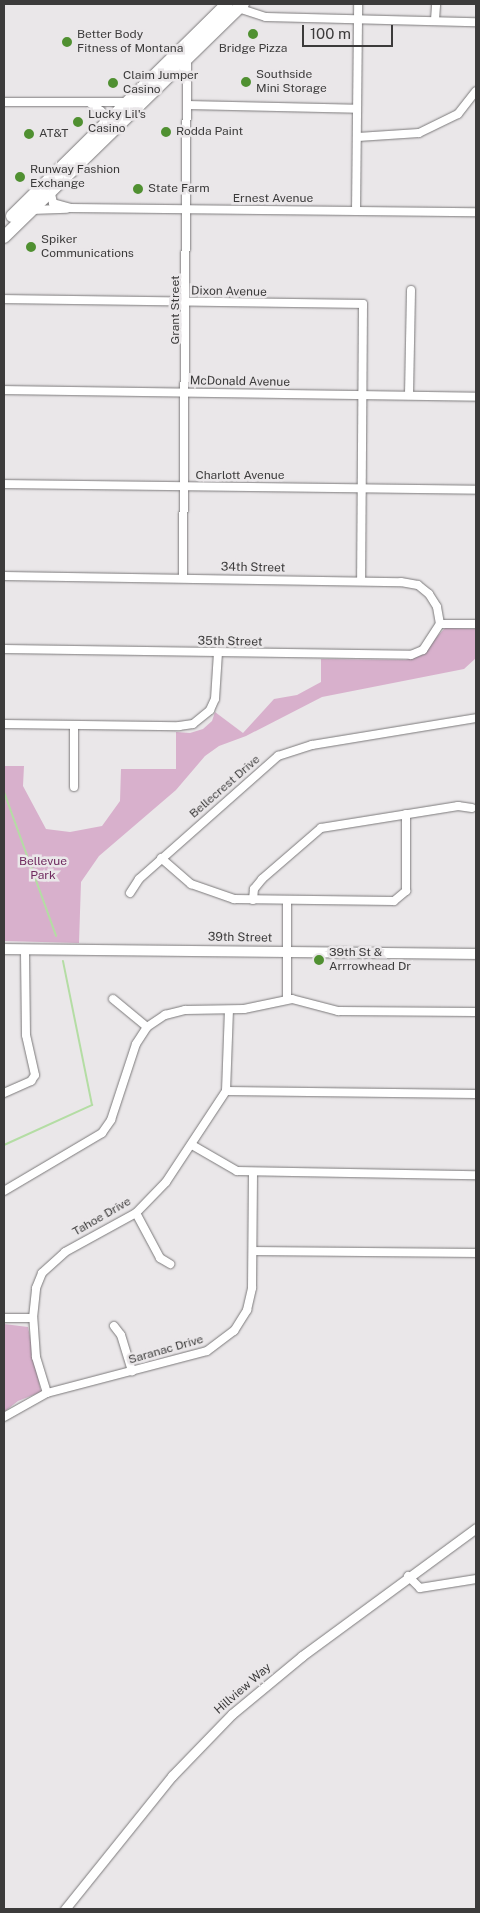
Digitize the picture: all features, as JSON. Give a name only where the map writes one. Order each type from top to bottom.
[{"type":"highway","points":[[4,237],[28,205],[105,123],[235,5]]},
{"type":"highway","points":[[4,224],[50,189],[187,49]]},
{"type":"highway","points":[[4,207],[28,205]]},
{"type":"main road","name":"39th Street","points":[[4,949],[476,954]]},
{"type":"street","points":[[356,211],[358,4]]},
{"type":"street","points":[[435,20],[436,4]]},
{"type":"street","points":[[235,5],[266,17],[476,22]]},
{"type":"street","name":"Grant Street","points":[[183,578],[188,210],[185,200],[187,49]]},
{"type":"street","points":[[358,137],[419,133],[458,114],[476,91]]},
{"type":"street","points":[[4,102],[126,102]]},
{"type":"street","points":[[90,103],[101,111],[105,123]]},
{"type":"street","points":[[187,105],[357,109]]},
{"type":"street","points":[[50,189],[53,203],[70,208]]},
{"type":"street","name":"Ernest Avenue","points":[[28,205],[70,208],[188,210],[475,210]]},
{"type":"street","points":[[410,395],[411,290]]},
{"type":"street","name":"Dixon Avenue","points":[[4,299],[363,304],[363,395]]},
{"type":"street","name":"McDonald Avenue","points":[[4,390],[476,397]]},
{"type":"street","points":[[361,580],[363,395]]},
{"type":"street","name":"Charlott Avenue","points":[[4,484],[476,490]]},
{"type":"street","name":"34th Street","points":[[4,576],[361,580],[418,585],[429,594],[437,607],[440,624]]},
{"type":"street","points":[[440,624],[476,624]]},
{"type":"street","name":"35th Street","points":[[4,649],[411,655],[423,650],[440,624]]},
{"type":"street","points":[[4,724],[193,724],[210,710],[215,699],[218,653]]},
{"type":"street","name":"Bellecrest Drive","points":[[130,893],[139,879],[278,756],[312,745],[476,718]]},
{"type":"street","points":[[74,725],[74,787]]},
{"type":"street","points":[[253,900],[254,890],[262,879],[317,830],[458,806],[472,808]]},
{"type":"street","points":[[162,858],[176,873],[200,889],[224,898],[287,901],[400,898],[406,888],[406,814]]},
{"type":"street","points":[[286,999],[287,901]]},
{"type":"street","points":[[4,1092],[31,1081],[35,1075],[26,1035],[25,949]]},
{"type":"street","points":[[113,999],[147,1027]]},
{"type":"street","points":[[4,1191],[102,1133],[111,1120],[132,1054],[147,1027],[176,1012],[229,1010],[286,999],[338,1011],[476,1012]]},
{"type":"street","points":[[229,1010],[226,1091],[476,1094]]},
{"type":"street","name":"Tahoe Drive","points":[[47,1393],[36,1357],[33,1318],[36,1288],[50,1264],[136,1213],[156,1194],[192,1145],[226,1091]]},
{"type":"street","points":[[192,1145],[232,1169],[253,1172],[476,1175]]},
{"type":"street","name":"Saranac Drive","points":[[4,1417],[47,1393],[207,1351],[234,1331],[251,1299],[254,1251],[253,1172]]},
{"type":"street","points":[[136,1213],[160,1258],[170,1264]]},
{"type":"street","points":[[254,1251],[476,1253]]},
{"type":"street","points":[[4,1318],[33,1318]]},
{"type":"street","points":[[114,1326],[121,1335],[132,1371]]},
{"type":"street","name":"Hillview Way","points":[[65,1909],[172,1776],[232,1714],[273,1678],[408,1576],[476,1528]]},
{"type":"street","points":[[408,1576],[420,1588],[476,1579]]},
{"type":"green space","name":"Bellevue Park","points":[[445,628],[476,629],[476,658],[464,669],[322,697],[246,736],[219,746],[205,756],[176,790],[99,856],[81,882],[79,943],[4,941],[4,766],[24,766],[23,786],[46,829],[70,832],[102,826],[120,801],[121,769],[176,769],[176,732],[190,733],[203,729],[212,721],[215,712],[243,733],[274,699],[297,695],[321,682],[321,659],[406,660],[420,655]]},
{"type":"green space","points":[[4,1324],[28,1327],[41,1392],[18,1401],[4,1412]]},
{"type":"waterway","points":[[4,792],[56,936]]},
{"type":"waterway","points":[[4,1145],[92,1105],[63,961]]},
{"type":"place","name":"Bridge Pizza","points":[[253,34]]},
{"type":"place","name":"Better Body Fitness of Montana","points":[[67,42]]},
{"type":"place","name":"Southside Mini Storage","points":[[246,82]]},
{"type":"place","name":"Claim Jumper Casino","points":[[113,83]]},
{"type":"place","name":"Lucky Lil's Casino","points":[[78,122]]},
{"type":"place","name":"Rodda Paint","points":[[166,132]]},
{"type":"place","name":"AT&T","points":[[29,134]]},
{"type":"place","name":"Runway Fashion Exchange","points":[[20,177]]},
{"type":"place","name":"State Farm","points":[[138,189]]},
{"type":"place","name":"Spiker Communications","points":[[31,247]]},
{"type":"place","name":"39th St & Arrrowhead Dr","points":[[319,960]]}]
